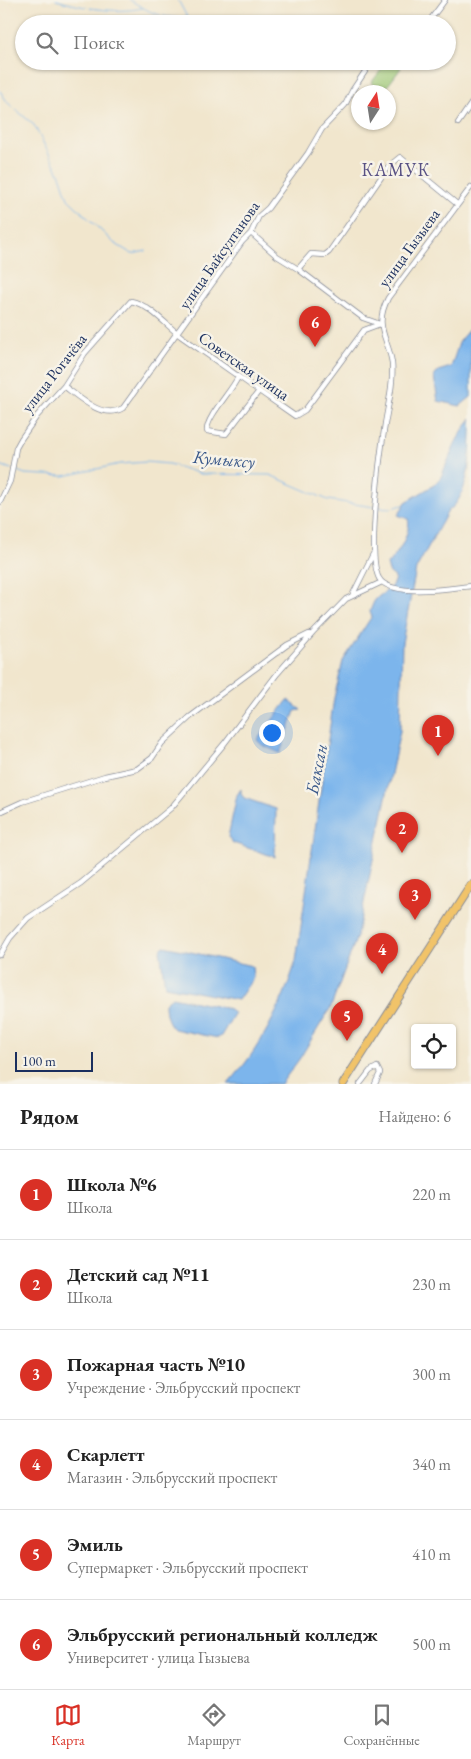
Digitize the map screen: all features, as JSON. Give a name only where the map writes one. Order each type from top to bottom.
[{"type":"main road","points":[[343,1084],[471,885]]},
{"type":"street","points":[[434,15],[446,0]]},
{"type":"street","name":"улица Байсултанова","points":[[64,386],[106,412],[119,410],[129,401],[242,242],[251,234],[259,216],[268,208],[308,153],[322,129],[346,105],[352,91],[366,70]]},
{"type":"street","points":[[458,123],[471,104]]},
{"type":"street","points":[[298,269],[311,254],[325,255],[329,252],[389,166],[400,157],[458,204]]},
{"type":"street","name":"улица Гызыева","points":[[380,324],[382,311],[388,298],[471,187]]},
{"type":"street","points":[[251,234],[363,318],[380,324],[392,365],[379,465],[374,550],[375,570],[382,582],[387,585],[414,590],[471,586]]},
{"type":"street","name":"Советская улица","points":[[128,303],[133,301],[141,305],[174,329],[177,334],[286,411],[298,415],[305,410],[364,330],[380,324]]},
{"type":"street","name":"улица Рогачёва","points":[[0,502],[10,481],[16,448],[21,439],[37,416],[64,386],[85,353],[128,303]]},
{"type":"street","points":[[238,377],[216,410],[207,426],[207,431],[226,434],[259,392]]},
{"type":"street","points":[[351,597],[374,550]]},
{"type":"street","points":[[0,954],[10,938],[28,918],[81,883],[171,808],[224,744],[277,674],[313,633],[338,607],[351,597],[382,582]]},
{"type":"street","points":[[0,812],[22,802],[105,776],[137,769],[152,758],[162,743],[190,717],[287,645],[313,633]]},
{"type":"street","points":[[360,1084],[370,1071],[377,1067],[380,1073],[375,1084]]},
{"type":"green space","points":[[381,70],[400,70],[388,85],[374,85],[371,83]]},
{"type":"water","points":[[471,327],[471,397],[460,406],[438,401],[434,377],[438,371],[451,367],[460,340]]},
{"type":"water","points":[[471,418],[470,456],[461,494],[456,504],[448,511],[416,569],[402,643],[400,731],[357,936],[331,1007],[300,1058],[281,1084],[228,1084],[240,1071],[269,1026],[284,994],[296,961],[334,698],[343,661],[372,616],[370,611],[374,602],[390,588],[394,581],[395,577],[389,572],[387,564],[395,556],[403,543],[409,524],[408,519],[398,515],[406,502],[434,485],[441,477],[457,440]]},
{"type":"water","points":[[288,700],[301,710],[295,711],[280,753],[262,745],[257,740]]},
{"type":"water","points":[[241,789],[241,794],[244,798],[276,809],[275,857],[233,843],[228,837],[237,795]]},
{"type":"water","points":[[164,946],[252,966],[253,978],[238,1000],[165,986],[160,950]]},
{"type":"water","points":[[172,997],[230,1009],[234,1014],[218,1038],[174,1029],[168,1020],[165,1007],[165,1003]]},
{"type":"waterway","points":[[56,0],[99,9],[132,10],[143,8]]},
{"type":"waterway","points":[[130,0],[160,15]]},
{"type":"waterway","points":[[178,0],[186,15]]},
{"type":"waterway","points":[[0,91],[8,103],[34,125],[60,175],[68,199],[114,243],[132,254],[146,251]]},
{"type":"waterway","name":"Кумыксу","points":[[15,470],[25,474],[64,476],[120,464],[146,462],[169,464],[201,474],[270,475],[328,500],[374,507]]},
{"type":"waterway","name":"Кумыксу","points":[[0,465],[11,469]]},
{"type":"waterway","name":"Кумыксу","points":[[378,507],[391,508],[403,505]]},
{"type":"place","name":"Эльбрусский региональный колледж","points":[[315,347]]},
{"type":"place","name":"Школа №6","points":[[438,756]]},
{"type":"place","name":"Детский сад №11","points":[[402,853]]},
{"type":"place","name":"Пожарная часть №10","points":[[415,920]]},
{"type":"place","name":"Скарлетт","points":[[382,974]]},
{"type":"place","name":"Эмиль","points":[[347,1041]]},
{"type":"district","name":"КАМУК","points":[[396,169]]},
{"type":"water label","name":"Баксан","points":[[316,769]]}]
